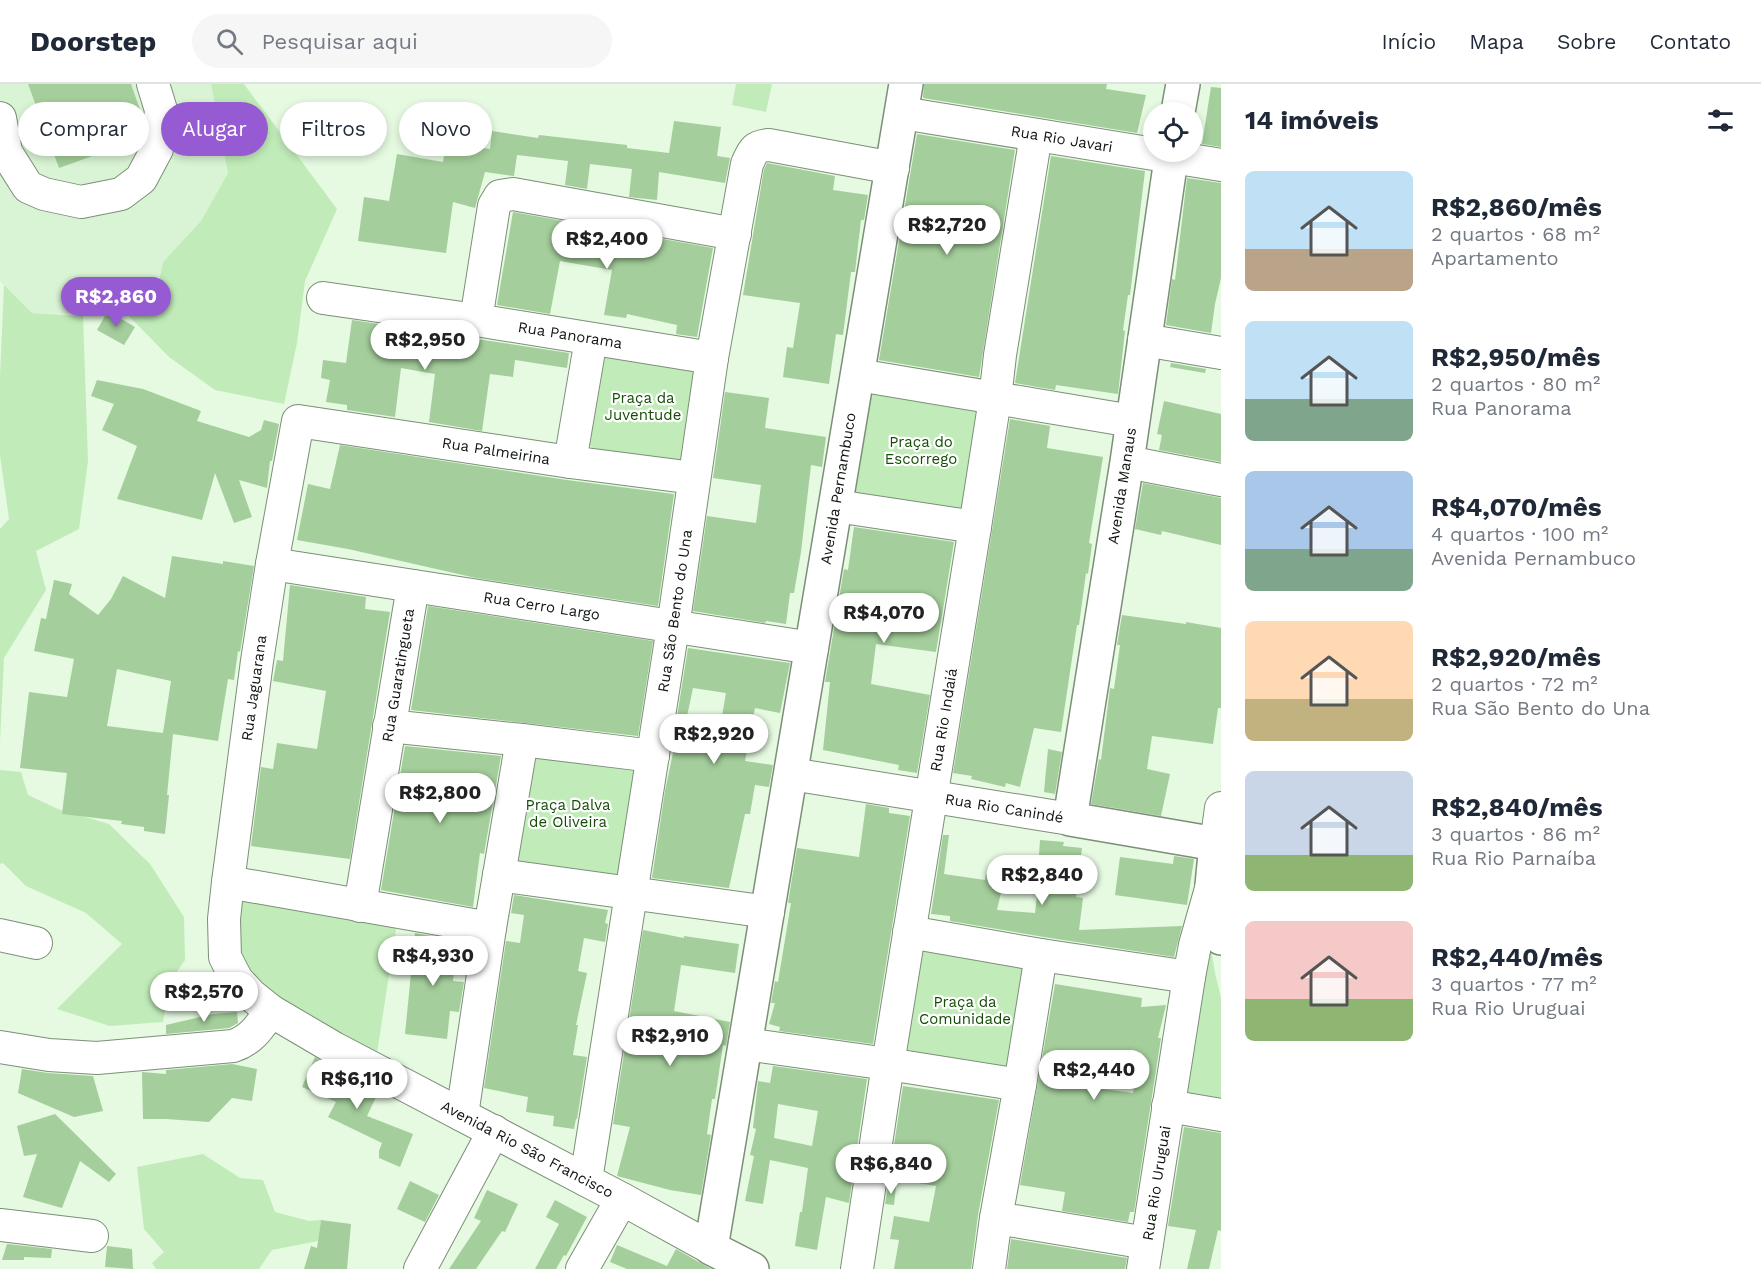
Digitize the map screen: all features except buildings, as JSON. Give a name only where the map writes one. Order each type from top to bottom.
[{"type":"main road","points":[[1180,102],[1183,84]]},
{"type":"main road","name":"Avenida Pernambuco","points":[[711,1248],[904,98]]},
{"type":"main road","name":"Avenida Manaus","points":[[1070,819],[1170,162]]},
{"type":"main road","name":"Rua Rio Canindé","points":[[1070,819],[1216,844]]},
{"type":"main road","points":[[1216,844],[1212,885],[1221,938]]},
{"type":"main road","name":"Avenida Rio São Francisco","points":[[711,1248],[752,1269]]},
{"type":"street","points":[[0,118],[6,152],[28,187],[44,194],[81,202],[121,194],[141,179],[157,149],[160,110],[153,84]]},
{"type":"street","name":"Rua Rio Javari","points":[[904,98],[1036,135],[1143,151]]},
{"type":"street","name":"Rua Rio Indaiá","points":[[857,1269],[1036,135]]},
{"type":"street","name":"Rua São Bento do Una","points":[[586,1180],[633,892],[712,358],[747,164],[754,149],[760,145],[769,144],[893,168]]},
{"type":"street","name":"Rua Rio Javari","points":[[1203,161],[1221,165]]},
{"type":"street","points":[[476,320],[494,206],[500,196],[513,194],[735,234]]},
{"type":"street","name":"Rua Panorama","points":[[323,298],[712,358]]},
{"type":"street","points":[[570,462],[591,339]]},
{"type":"street","points":[[1144,340],[1221,352]]},
{"type":"street","points":[[858,375],[1132,421]]},
{"type":"street","name":"Rua Palmeirina","points":[[298,421],[570,462],[694,478]]},
{"type":"street","name":"Rua Jaguarana","points":[[225,957],[224,919],[228,882],[257,662],[298,421]]},
{"type":"street","points":[[1126,462],[1221,480]]},
{"type":"street","points":[[836,506],[975,527]]},
{"type":"street","name":"Rua Cerro Largo","points":[[272,564],[812,648]]},
{"type":"street","name":"Rua Guaratingueta","points":[[360,906],[413,586]]},
{"type":"street","points":[[389,726],[653,756]]},
{"type":"street","points":[[462,1115],[490,928],[522,740]]},
{"type":"street","name":"Rua Rio Canindé","points":[[791,774],[1070,819]]},
{"type":"street","points":[[1216,844],[1221,808]]},
{"type":"street","points":[[499,875],[768,912]]},
{"type":"street","points":[[228,882],[490,928]]},
{"type":"street","name":"Rua Rio Uruguai","points":[[1145,1256],[1189,977],[1195,945],[1212,885]]},
{"type":"street","points":[[909,932],[1189,977]]},
{"type":"street","points":[[0,935],[36,943]]},
{"type":"street","points":[[989,1269],[1041,955]]},
{"type":"street","name":"Avenida Rio São Francisco","points":[[225,957],[237,980],[271,1011],[334,1048],[711,1248]]},
{"type":"street","points":[[0,1047],[49,1055],[97,1058],[233,1046],[250,1038],[271,1011]]},
{"type":"street","points":[[746,1044],[1020,1085]]},
{"type":"street","points":[[1168,1106],[1221,1115]]},
{"type":"street","points":[[420,1269],[494,1131]]},
{"type":"street","points":[[582,1269],[622,1199]]},
{"type":"street","points":[[996,1218],[1145,1256]]},
{"type":"street","points":[[0,1225],[92,1236]]},
{"type":"shaded area","points":[[0,84],[211,84],[214,102],[161,102],[161,156],[225,156],[228,173],[201,221],[163,262],[155,300],[120,306],[80,304],[68,314],[32,313],[0,281]]},
{"type":"green space","points":[[211,84],[244,84],[257,102],[214,102]]},
{"type":"green space","points":[[736,84],[772,84],[766,112],[732,105]]},
{"type":"green space","points":[[268,116],[280,132],[280,156],[298,156],[337,209],[305,281],[297,343],[284,404],[215,390],[169,357],[122,309],[155,300],[163,262],[201,221],[228,173],[225,156],[268,156]]},
{"type":"green space","points":[[4,285],[32,313],[83,316],[88,461],[79,529],[36,551],[46,590],[4,658],[0,742],[0,529],[9,519],[0,455],[0,376]]},
{"type":"green space","name":"Praça da Juventude","points":[[607,352],[700,367],[681,463],[596,452],[588,443],[594,370]]},
{"type":"green space","name":"Praça do Escorrego","points":[[866,387],[981,402],[971,510],[854,499],[849,488]]},
{"type":"green space","name":"Praça Dalva de Oliveira","points":[[527,746],[623,761],[635,770],[619,873],[616,878],[511,866]]},
{"type":"green space","points":[[0,770],[21,772],[28,795],[58,809],[109,824],[150,864],[184,917],[185,960],[171,980],[163,1022],[110,1026],[57,1009],[122,944],[86,913],[26,886],[3,863],[0,864]]},
{"type":"green space","points":[[239,891],[398,917],[377,1053],[263,992],[239,958]]},
{"type":"green space","points":[[1210,942],[1221,998],[1221,1111],[1179,1096]]},
{"type":"green space","name":"Praça da Comunidade","points":[[916,949],[1026,961],[1015,1069],[904,1058]]},
{"type":"green space","points":[[203,1154],[240,1178],[263,1180],[275,1212],[309,1221],[321,1220],[318,1241],[272,1250],[259,1269],[156,1269],[152,1263],[164,1252],[144,1229],[137,1167]]}]
